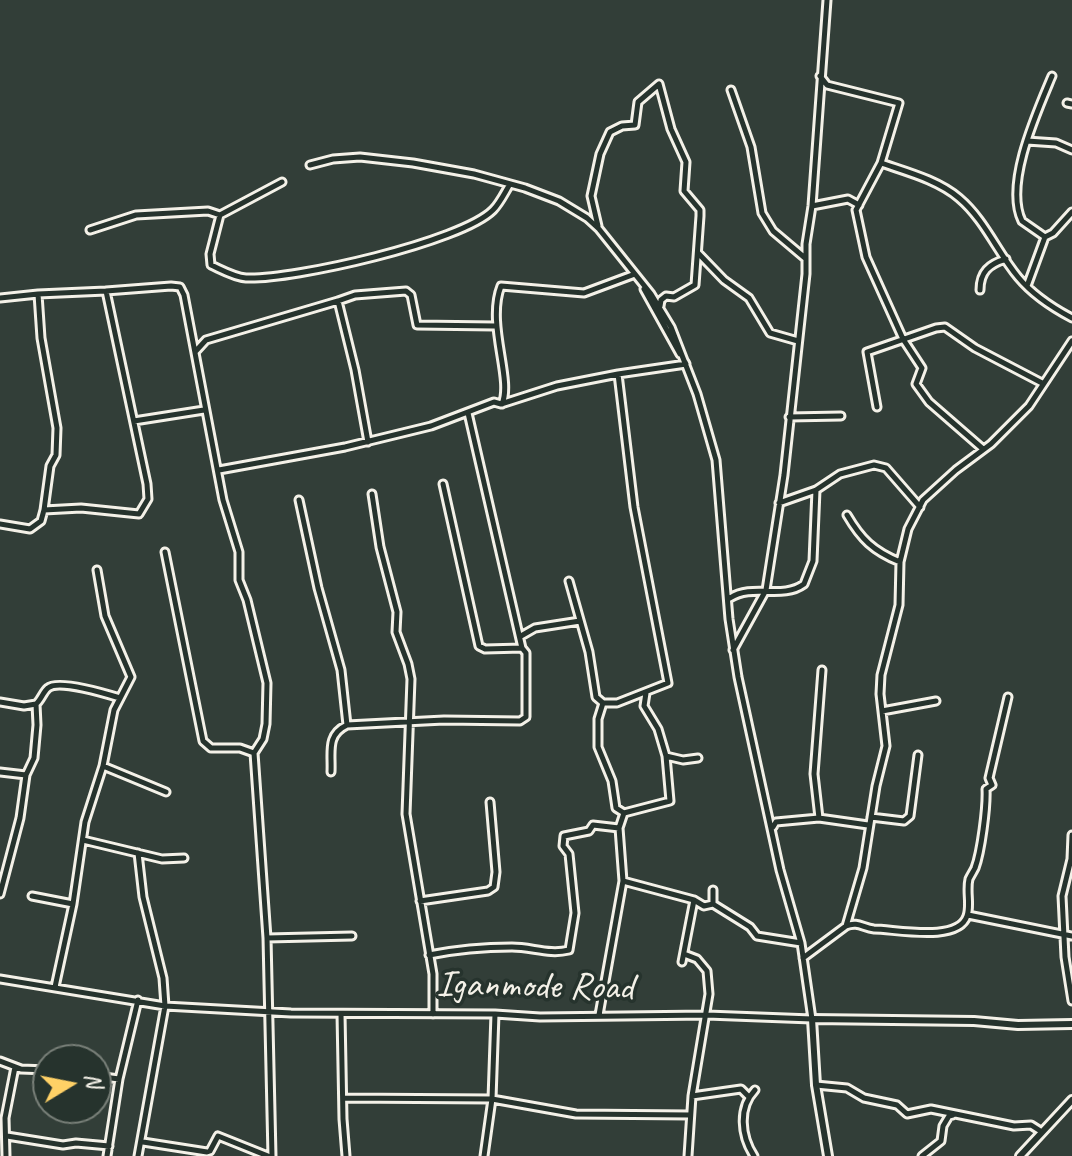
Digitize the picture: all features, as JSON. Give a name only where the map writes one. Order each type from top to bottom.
[{"type":"street","points":[[733,650],[766,590],[779,503],[812,206],[827,0]]},
{"type":"street","points":[[820,76],[827,85],[899,103],[881,163],[856,210],[866,257],[903,339],[921,366],[922,372],[916,384],[929,402],[983,449]]},
{"type":"street","points":[[1045,237],[1024,223],[1018,213],[1018,184],[1027,141],[1052,76]]},
{"type":"street","points":[[599,229],[591,196],[605,141],[610,132],[622,126],[635,125],[638,102],[659,84],[671,129],[686,162],[684,191],[700,210],[695,285],[674,297],[666,296],[661,300],[660,307]]},
{"type":"street","points":[[731,90],[751,147],[762,213],[773,231],[806,258]]},
{"type":"street","points":[[1027,141],[1056,143],[1072,150]]},
{"type":"street","points":[[310,165],[360,157],[429,166],[510,184],[559,201],[599,229],[660,307],[680,345],[710,432],[719,484],[733,650],[780,870],[801,943],[812,1019],[816,1085],[828,1156]]},
{"type":"street","points":[[881,163],[940,185],[958,196],[980,220],[1027,286],[1072,318]]},
{"type":"street","points":[[90,230],[136,215],[208,211],[220,215],[282,182]]},
{"type":"street","points":[[220,215],[210,254],[211,265],[241,277],[297,275],[418,246],[448,234],[493,210],[510,184]]},
{"type":"street","points":[[812,206],[848,199],[859,205]]},
{"type":"street","points":[[1027,286],[1045,237],[1053,233],[1072,212]]},
{"type":"street","points":[[697,252],[724,280],[749,298],[770,333],[798,341]]},
{"type":"street","points":[[980,290],[986,269],[1006,259]]},
{"type":"street","points":[[698,268],[709,262]]},
{"type":"street","points":[[501,404],[505,392],[495,326],[501,286],[584,293],[635,273]]},
{"type":"street","points":[[219,470],[368,442],[431,426],[494,402],[501,404],[557,386],[686,364],[635,273]]},
{"type":"street","points":[[0,298],[180,287],[223,500],[239,552],[239,580],[247,600],[267,683],[266,724],[263,739],[254,753],[267,938],[270,1156],[218,1136],[207,1152],[143,1142]]},
{"type":"street","points":[[44,510],[81,508],[139,514],[148,499],[106,291]]},
{"type":"street","points":[[194,354],[206,340],[355,295],[406,291],[411,295],[417,325],[495,326]]},
{"type":"street","points":[[0,524],[30,529],[41,521],[50,466],[56,455],[57,428],[41,338],[38,294]]},
{"type":"street","points":[[338,301],[368,442]]},
{"type":"street","points":[[877,407],[867,352],[945,327],[975,348],[1042,383]]},
{"type":"street","points":[[846,926],[863,868],[868,825],[886,746],[881,675],[899,605],[900,562],[908,529],[923,500],[933,490],[1011,426],[1035,398],[1072,341]]},
{"type":"street","points":[[569,581],[589,652],[596,697],[603,703],[617,703],[668,683],[634,507],[618,374]]},
{"type":"street","points":[[134,421],[204,410]]},
{"type":"street","points":[[331,772],[332,739],[347,725],[524,720],[528,712],[526,653],[522,648],[468,413]]},
{"type":"street","points":[[789,417],[841,416]]},
{"type":"street","points":[[779,503],[816,490],[840,474],[878,465],[886,468],[921,507]]},
{"type":"street","points":[[443,484],[479,646],[485,649],[522,648]]},
{"type":"street","points":[[729,599],[744,591],[797,589],[810,574],[815,541],[816,490]]},
{"type":"street","points":[[372,494],[380,547],[397,612],[396,632],[408,664],[410,723],[406,814],[433,974],[433,1014]]},
{"type":"street","points":[[299,500],[318,588],[341,670],[347,725]]},
{"type":"street","points":[[847,515],[863,541],[879,554],[900,562]]},
{"type":"street","points":[[165,552],[203,741],[208,747],[240,748],[254,753]]},
{"type":"street","points":[[55,987],[73,904],[85,822],[103,766],[114,710],[131,677],[105,616],[97,570]]},
{"type":"street","points":[[767,582],[776,590]]},
{"type":"street","points":[[521,636],[535,628],[580,621]]},
{"type":"street","points":[[819,818],[814,774],[822,670]]},
{"type":"street","points":[[0,894],[20,818],[26,775],[34,758],[36,704],[47,688],[65,685],[121,698]]},
{"type":"street","points":[[603,703],[597,726],[600,755],[612,781],[616,808],[624,813],[670,801],[666,756],[658,729],[644,706],[646,693]]},
{"type":"street","points":[[803,958],[854,923],[865,924],[872,929],[934,932],[962,923],[968,915],[967,888],[975,868],[986,789],[992,785],[989,778],[1008,697]]},
{"type":"street","points":[[882,711],[936,701]]},
{"type":"street","points":[[0,702],[24,706],[36,704]]},
{"type":"street","points":[[871,817],[904,821],[910,816],[918,755]]},
{"type":"street","points":[[666,756],[683,760],[698,758]]},
{"type":"street","points":[[103,766],[166,792]]},
{"type":"street","points":[[0,772],[26,775]]},
{"type":"street","points":[[420,901],[488,891],[494,887],[496,872],[490,802]]},
{"type":"street","points":[[599,1015],[623,881],[619,828],[624,813]]},
{"type":"street","points":[[772,828],[776,822],[819,818],[868,825]]},
{"type":"street","points":[[429,955],[512,947],[560,953],[569,950],[575,913],[569,854],[563,846],[564,836],[589,831],[593,825],[619,828]]},
{"type":"street","points":[[1072,835],[1071,860],[1062,896],[1072,1001]]},
{"type":"street","points":[[83,840],[162,859],[184,858]]},
{"type":"street","points":[[138,853],[143,897],[163,978],[165,1006],[143,1142],[138,1156]]},
{"type":"street","points":[[623,881],[694,900],[704,906],[713,904],[750,927],[757,936],[801,943]]},
{"type":"street","points":[[713,890],[713,904]]},
{"type":"street","points":[[32,896],[73,904]]},
{"type":"street","points":[[682,962],[694,900]]},
{"type":"street","points":[[968,915],[1068,936]]},
{"type":"street","points":[[849,916],[854,923]]},
{"type":"street","points":[[267,938],[352,936]]},
{"type":"street","points":[[684,954],[697,959],[707,971],[709,994],[692,1096],[688,1156]]},
{"type":"street","name":"Iganmode Road","points":[[0,979],[165,1006],[269,1012],[540,1017],[707,1015],[1072,1024]]},
{"type":"street","points":[[107,1156],[119,1079],[138,1000]]},
{"type":"street","points":[[341,1014],[346,1156]]},
{"type":"street","points":[[484,1156],[492,1099],[495,1014]]},
{"type":"street","points":[[0,1061],[32,1069]]},
{"type":"street","points":[[6,1156],[5,1118],[15,1067]]},
{"type":"street","points":[[112,1078],[119,1079]]},
{"type":"street","points":[[816,1085],[847,1088],[864,1098],[897,1105],[907,1114],[931,1109],[1014,1126],[1031,1125],[1042,1132]]},
{"type":"street","points":[[692,1096],[733,1088],[741,1089],[749,1097]]},
{"type":"street","points":[[754,1156],[744,1135],[745,1105],[755,1090]]},
{"type":"street","points":[[343,1098],[492,1099],[576,1114],[690,1115]]},
{"type":"street","points":[[1020,1156],[1072,1100]]},
{"type":"street","points":[[922,1156],[941,1141],[943,1126],[949,1116],[958,1114]]},
{"type":"street","points":[[7,1136],[63,1145],[109,1146]]}]
